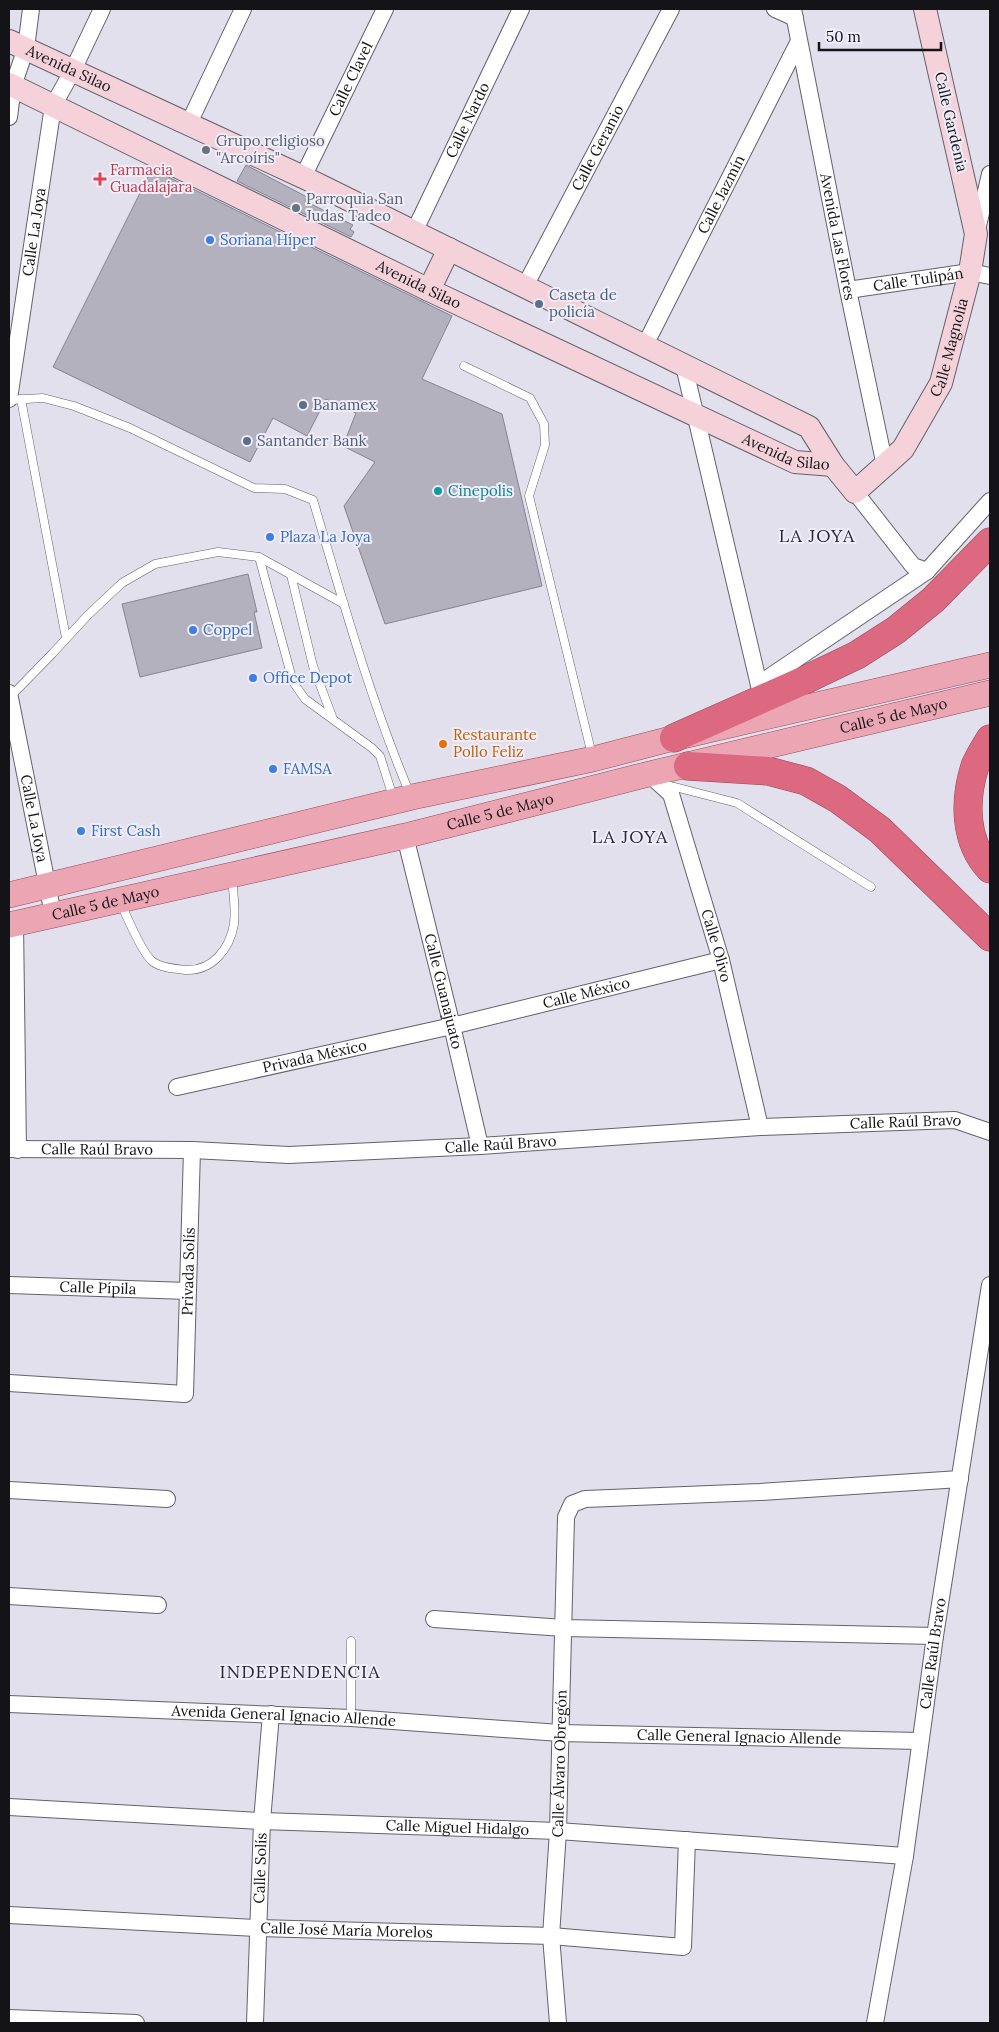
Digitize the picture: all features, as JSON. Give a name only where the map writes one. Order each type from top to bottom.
[{"type":"highway","points":[[674,738],[761,691],[857,655],[896,630],[933,600],[990,542]]},
{"type":"highway","points":[[990,739],[974,771],[970,786],[968,818],[975,846],[990,869]]},
{"type":"highway","points":[[688,766],[768,771],[806,781],[838,799],[880,830],[990,937]]},
{"type":"main road","name":"Calle 5 de Mayo","points":[[9,895],[403,799],[594,759],[674,738],[990,665]]},
{"type":"main road","name":"Calle 5 de Mayo","points":[[12,924],[655,779],[688,766],[990,694]]},
{"type":"street","points":[[9,117],[17,44],[31,9]]},
{"type":"street","name":"Calle La Joya","points":[[13,400],[53,106],[74,70],[102,9]]},
{"type":"street","points":[[189,124],[243,9]]},
{"type":"street","name":"Calle Clavel","points":[[303,177],[384,9]]},
{"type":"street","name":"Calle Nardo","points":[[414,232],[522,9]]},
{"type":"street","name":"Calle Geranio","points":[[525,286],[671,9]]},
{"type":"street","points":[[775,9],[794,14]]},
{"type":"street","name":"Calle Gardenia","points":[[925,9],[976,234]]},
{"type":"street","name":"Avenida Las Flores","points":[[794,14],[848,290],[885,466]]},
{"type":"street","name":"Calle Jazmín","points":[[644,347],[799,41]]},
{"type":"street","name":"Avenida Silao","points":[[17,44],[303,177],[809,427],[833,465]]},
{"type":"street","name":"Avenida Silao","points":[[11,85],[429,290],[795,462],[833,465]]},
{"type":"street","name":"Calle Magnolia","points":[[855,492],[903,449],[941,383],[980,274],[976,234],[990,174]]},
{"type":"street","points":[[429,290],[449,249]]},
{"type":"street","name":"Calle Tulipán","points":[[848,290],[980,274]]},
{"type":"street","points":[[684,366],[761,691],[927,571],[990,501]]},
{"type":"street","points":[[833,465],[913,566],[927,571]]},
{"type":"street","name":"Calle La Joya","points":[[9,696],[53,914]]},
{"type":"street","name":"Calle Olivo","points":[[655,779],[671,794],[721,960],[760,1127]]},
{"type":"street","name":"Calle Guanajuato","points":[[405,836],[480,1146]]},
{"type":"street","points":[[12,924],[14,1150]]},
{"type":"street","name":"Calle México","points":[[452,1026],[721,960]]},
{"type":"street","name":"Privada México","points":[[177,1087],[452,1026]]},
{"type":"street","name":"Calle Raúl Bravo","points":[[14,1150],[192,1150],[289,1155],[480,1146],[760,1127],[954,1120],[990,1132]]},
{"type":"street","name":"Privada Solís","points":[[9,1383],[185,1394],[192,1150]]},
{"type":"street","name":"Calle Pípila","points":[[9,1285],[188,1291]]},
{"type":"street","name":"Calle Raúl Bravo","points":[[875,2023],[905,1856],[935,1636],[990,1285]]},
{"type":"street","name":"Calle Álvaro Obregón","points":[[558,2023],[551,1936],[558,1830],[566,1517],[572,1504],[585,1500],[760,1492],[960,1479]]},
{"type":"street","points":[[9,1490],[167,1500]]},
{"type":"street","points":[[9,1596],[158,1605]]},
{"type":"street","points":[[434,1619],[564,1628],[935,1636]]},
{"type":"street","name":"Avenida General Ignacio Allende","points":[[9,1704],[351,1718],[560,1733]]},
{"type":"street","name":"Calle Solís","points":[[255,2023],[262,1821],[271,1714]]},
{"type":"street","name":"Calle General Ignacio Allende","points":[[560,1733],[920,1741]]},
{"type":"street","name":"Calle Miguel Hidalgo","points":[[9,1807],[262,1821],[558,1830],[905,1856]]},
{"type":"street","name":"Calle José María Morelos","points":[[9,1915],[258,1928],[551,1936],[682,1946],[687,1840]]},
{"type":"street","points":[[9,2018],[136,2023]]},
{"type":"lane","points":[[464,366],[530,398],[544,424],[545,445],[530,496],[594,759]]},
{"type":"lane","points":[[66,638],[13,400],[43,398],[74,406],[130,428],[254,488],[284,489],[313,500],[344,604],[389,742],[403,799]]},
{"type":"lane","points":[[9,696],[122,583],[155,564],[218,552],[259,557],[344,604]]},
{"type":"lane","points":[[259,557],[293,682],[305,699],[372,748],[380,756],[403,799]]},
{"type":"lane","points":[[291,575],[313,666],[333,720]]},
{"type":"lane","points":[[655,779],[737,803],[871,887]]},
{"type":"lane","points":[[119,900],[138,940],[153,962],[172,969],[190,970],[208,966],[224,952],[234,924],[232,874]]},
{"type":"lane","points":[[351,1641],[351,1718]]},
{"type":"building","name":"Parroquia San Judas Tadeo","points":[[246,165],[307,197],[305,201],[353,225],[350,229],[354,232],[351,237],[237,181]]},
{"type":"building","name":"Soriana Híper","points":[[152,169],[452,316],[422,379],[502,414],[542,586],[385,624],[344,506],[375,462],[343,446],[356,413],[326,399],[307,436],[273,418],[250,462],[53,367]]},
{"type":"building","name":"Coppel","points":[[248,574],[257,612],[254,612],[262,648],[140,677],[122,604]]},
{"type":"place","name":"Grupo religioso \"Arcoíris\"","points":[[206,150]]},
{"type":"place","name":"Farmacia Guadalajara","points":[[100,179]]},
{"type":"place","name":"Parroquia San Judas Tadeo","points":[[296,208]]},
{"type":"place","name":"Soriana Híper","points":[[210,240]]},
{"type":"place","name":"Caseta de policía","points":[[539,304]]},
{"type":"place","name":"Banamex","points":[[303,405]]},
{"type":"place","name":"Santander Bank","points":[[247,441]]},
{"type":"place","name":"Cinepolis","points":[[438,491]]},
{"type":"place","name":"Plaza La Joya","points":[[270,537]]},
{"type":"place","name":"Coppel","points":[[193,630]]},
{"type":"place","name":"Office Depot","points":[[253,678]]},
{"type":"place","name":"Restaurante Pollo Feliz","points":[[443,744]]},
{"type":"place","name":"FAMSA","points":[[273,769]]},
{"type":"place","name":"First Cash","points":[[81,831]]},
{"type":"district","name":"LA JOYA","points":[[817,536]]},
{"type":"district","name":"LA JOYA","points":[[630,837]]},
{"type":"district","name":"INDEPENDENCIA","points":[[300,1672]]}]
